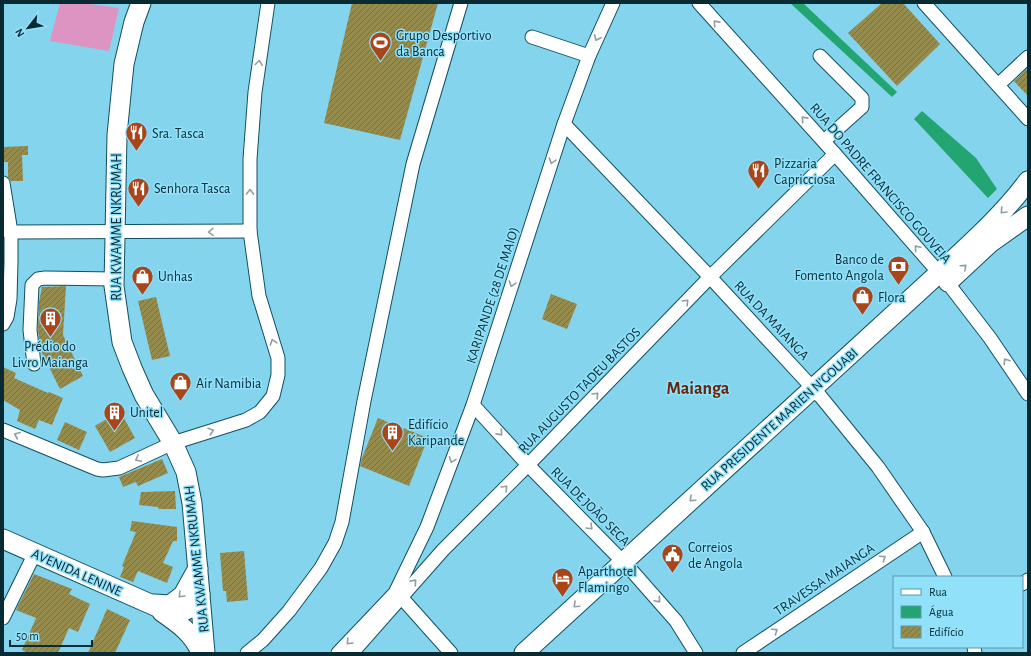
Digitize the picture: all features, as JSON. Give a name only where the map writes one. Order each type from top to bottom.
[{"type":"street","name":"RUA KWAMME NKRUMAH","points":[[141,3],[134,22],[124,64],[117,134],[114,279],[117,314],[122,342],[132,368],[144,395],[173,443],[186,472],[192,503],[205,653]]},
{"type":"street","points":[[3,430],[97,469],[102,470],[119,468],[173,443],[246,420],[260,412],[273,396],[278,375],[278,358],[259,296],[250,231],[250,159],[255,92],[268,3]]},
{"type":"street","points":[[247,653],[263,640],[289,611],[321,568],[335,543],[342,522],[365,393],[413,164],[461,3]]},
{"type":"street","name":"KARIPANDE (28 DE MAIO)","points":[[398,595],[427,526],[473,405],[564,124],[589,56],[613,3]]},
{"type":"street","name":"RUA DO PADRE FRANCISCO GOUVEIA","points":[[699,3],[824,141],[943,278],[990,338],[1028,394]]},
{"type":"street","points":[[924,3],[1028,119]]},
{"type":"street","points":[[532,37],[589,56]]},
{"type":"street","points":[[820,56],[862,98],[862,107],[824,141]]},
{"type":"street","points":[[998,85],[1028,57]]},
{"type":"street","name":"RUA DA MAIANGA","points":[[564,124],[710,277],[817,393],[878,467],[923,532],[945,576]]},
{"type":"street","name":"RUA AUGUSTO TADEU BASTOS","points":[[338,653],[528,465],[710,277],[835,154]]},
{"type":"street","name":"RUA PRESIDENTE MARIEN N'GOUABI","points":[[943,278],[1028,181]]},
{"type":"street","points":[[3,183],[7,229],[10,299],[7,317],[3,324]]},
{"type":"street","name":"RUA PRESIDENTE MARIEN N'GOUABI","points":[[524,653],[628,566],[943,278],[1028,216]]},
{"type":"street","points":[[7,229],[115,233],[250,231]]},
{"type":"street","points":[[34,364],[30,330],[32,285],[38,279],[45,278],[114,279]]},
{"type":"street","name":"RUA DE JOÃO SECA","points":[[473,405],[528,465],[628,566],[676,622],[696,653]]},
{"type":"street","points":[[427,526],[426,540],[429,550],[437,552],[443,550]]},
{"type":"street","name":"TRAVESSA MAIANGA","points":[[743,653],[923,532]]},
{"type":"street","name":"AVENIDA LENINE","points":[[3,539],[164,610],[178,614],[192,608],[200,594]]},
{"type":"street","points":[[3,618],[35,553]]},
{"type":"street","name":"AVENIDA LENINE","points":[[151,604],[170,605],[183,595],[198,566]]},
{"type":"street","name":"RUA PRESIDENTE MARIEN N'GOUABI","points":[[543,653],[628,566]]},
{"type":"street","points":[[398,595],[451,653]]},
{"type":"street","name":"RUA AUGUSTO TADEU BASTOS","points":[[352,653],[398,595]]},
{"type":"street","points":[[151,604],[187,630],[201,653]]},
{"type":"shaded area","points":[[60,3],[83,3],[119,8],[109,51],[50,41]]},
{"type":"water","points":[[790,3],[803,3],[897,92],[892,97]]},
{"type":"water","points":[[922,111],[976,158],[997,189],[988,198],[914,119]]},
{"type":"building","name":"Grupo Desportivo da Banca","points":[[352,3],[438,3],[400,140],[324,123]]},
{"type":"building","points":[[882,3],[903,3],[940,44],[897,86],[848,33]]},
{"type":"building","points":[[1028,68],[1028,96],[1014,81]]},
{"type":"building","points":[[28,146],[28,155],[22,155],[23,181],[11,181],[8,177],[8,162],[3,162],[3,147]]},
{"type":"building","name":"Prédio do Livro Maianga","points":[[66,286],[63,335],[83,376],[60,389],[41,351],[38,330],[39,302],[42,287]]},
{"type":"building","points":[[551,294],[577,304],[567,329],[542,319]]},
{"type":"building","points":[[156,297],[170,356],[152,360],[138,301]]},
{"type":"building","points":[[3,367],[16,373],[14,378],[63,398],[52,425],[39,420],[35,429],[17,421],[20,410],[3,400]]},
{"type":"building","name":"Unitel","points":[[120,411],[135,438],[110,452],[95,426]]},
{"type":"building","name":"Edifício Karipande","points":[[378,418],[428,438],[409,486],[360,466]]},
{"type":"building","points":[[65,422],[87,432],[79,450],[57,440]]},
{"type":"building","points":[[162,459],[168,473],[138,486],[136,482],[123,487],[119,477]]},
{"type":"building","points":[[175,491],[176,509],[159,509],[158,507],[139,505],[141,492]]},
{"type":"building","points":[[132,521],[177,527],[177,541],[173,541],[163,563],[173,567],[167,583],[138,571],[133,582],[120,577],[124,567],[122,566],[136,532],[130,531]]},
{"type":"building","points":[[244,551],[248,600],[227,602],[226,591],[223,591],[220,553]]},
{"type":"building","points":[[34,574],[72,589],[69,594],[90,604],[78,632],[69,628],[58,653],[28,653],[22,650],[36,618],[16,610]]},
{"type":"building","points":[[107,609],[130,620],[115,653],[88,653]]},
{"type":"place","name":"Grupo Desportivo da Banca","points":[[380,62]]},
{"type":"place","name":"Sra. Tasca","points":[[137,152]]},
{"type":"place","name":"Pizzaria Capricciosa","points":[[758,190]]},
{"type":"place","name":"Senhora Tasca","points":[[138,208]]},
{"type":"place","name":"Banco de Fomento Angola","points":[[899,286]]},
{"type":"place","name":"Unhas","points":[[142,296]]},
{"type":"place","name":"Flora","points":[[863,316]]},
{"type":"place","name":"Prédio do Livro Maianga","points":[[50,338]]},
{"type":"place","name":"Air Namibia","points":[[181,402]]},
{"type":"place","name":"Unitel","points":[[115,432]]},
{"type":"place","name":"Edifício Karipande","points":[[393,452]]},
{"type":"place","name":"Correios de Angola","points":[[673,574]]},
{"type":"place","name":"Aparthotel Flamingo","points":[[562,598]]},
{"type":"district","name":"Maianga","points":[[698,388]]}]
